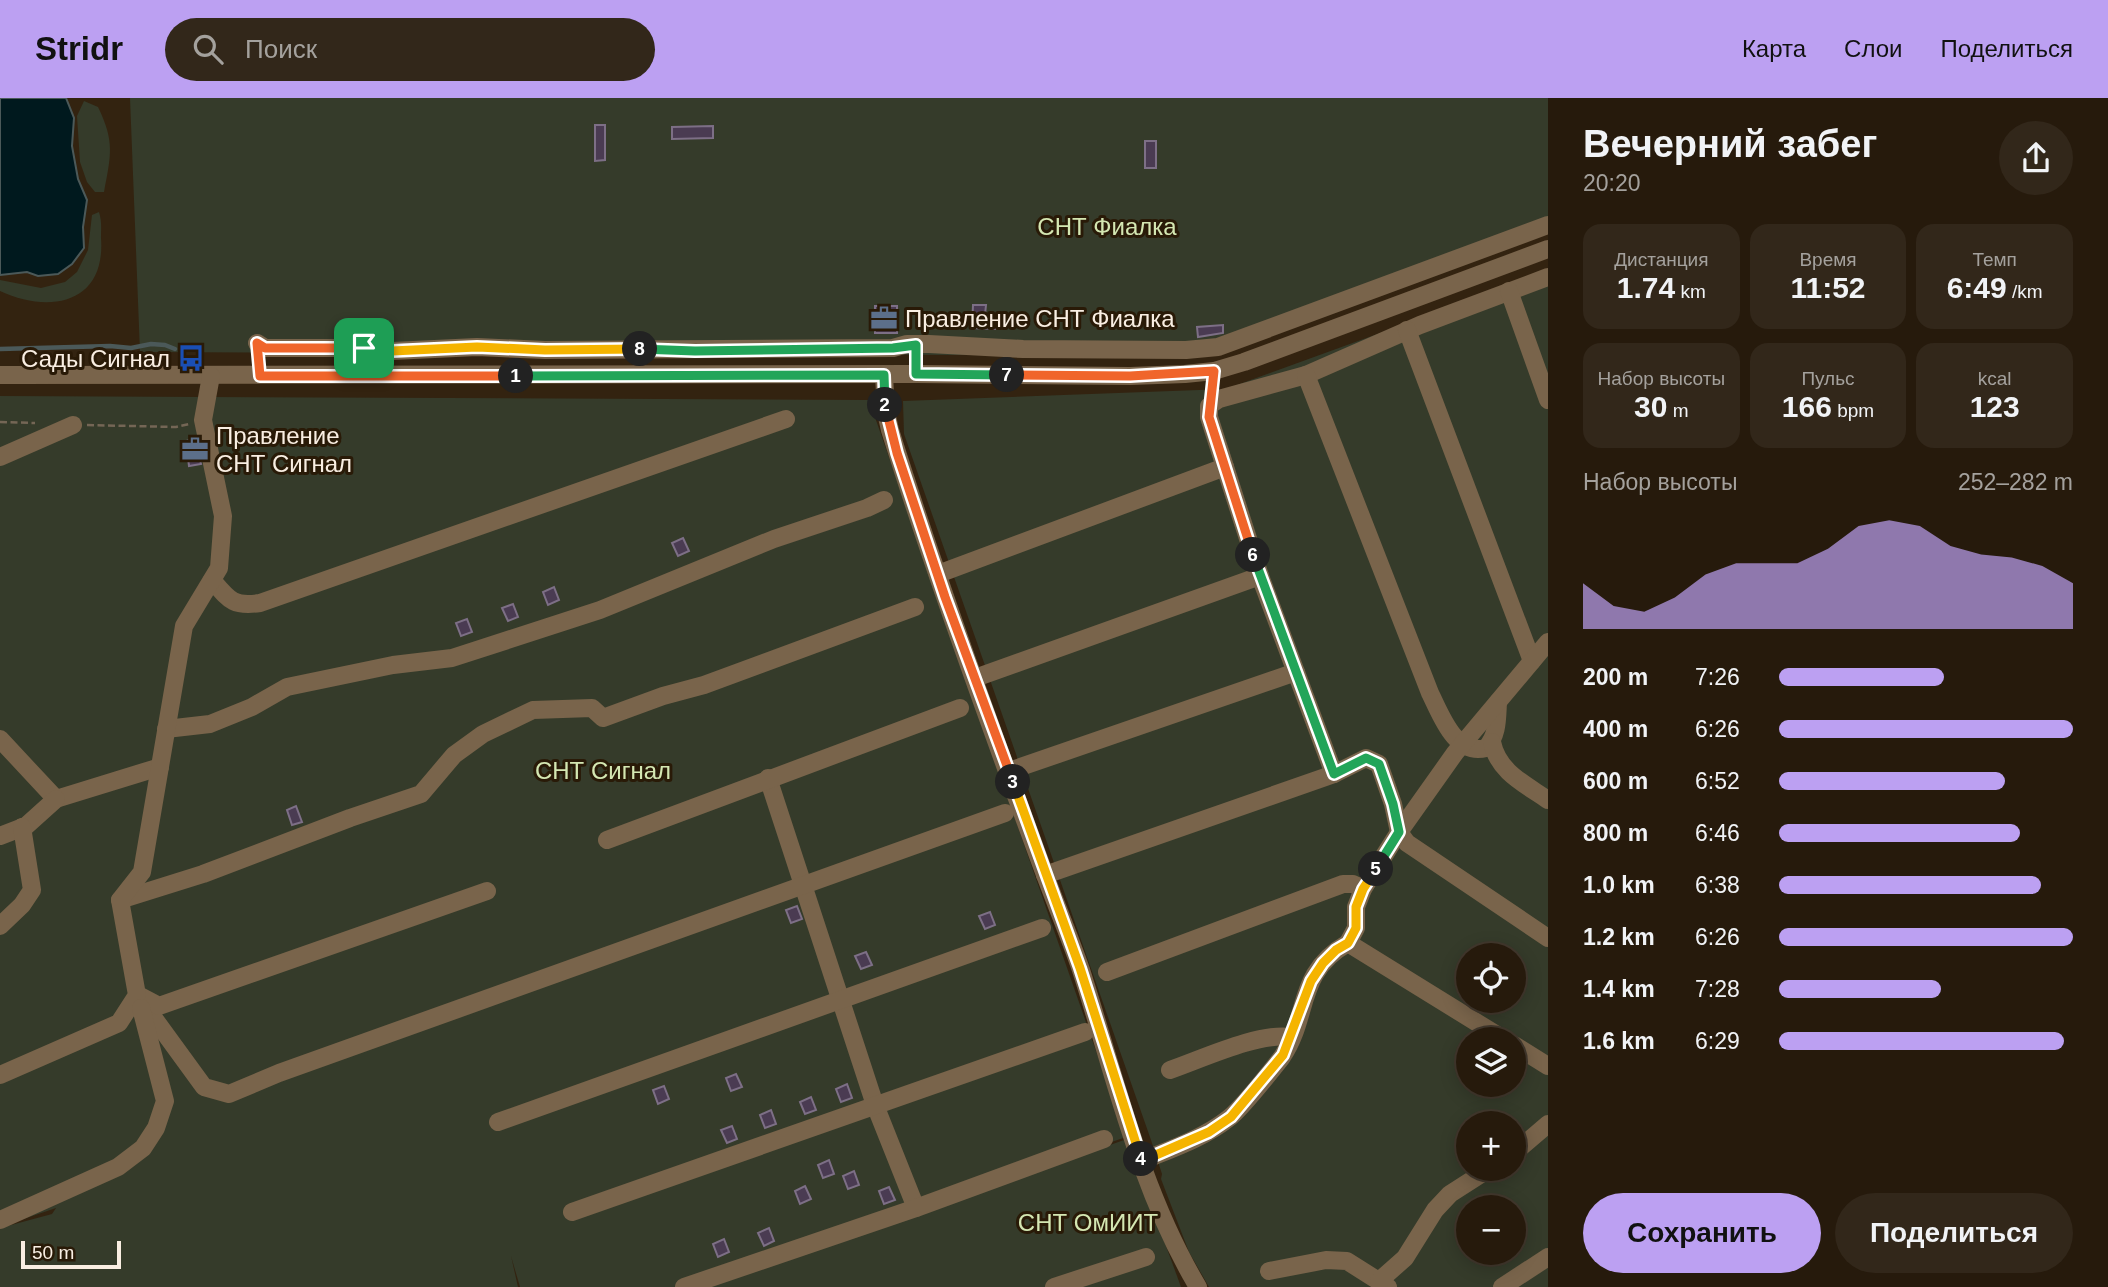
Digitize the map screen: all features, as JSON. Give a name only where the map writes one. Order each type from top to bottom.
[{"type":"street","points":[[260,376],[257,343],[265,348],[364,348],[392,351],[477,347],[545,350],[868,349],[916,345],[1186,350],[1218,346],[1548,225]]},
{"type":"street","points":[[0,375],[1130,376],[1214,371],[1548,249]]},
{"type":"street","points":[[1209,406],[1219,399],[1306,375],[1408,330],[1548,276]]},
{"type":"street","points":[[1509,291],[1548,400]]},
{"type":"street","points":[[1408,330],[1532,661]]},
{"type":"street","points":[[916,345],[916,374]]},
{"type":"street","points":[[1214,371],[1209,417],[1261,576],[1334,774]]},
{"type":"street","points":[[884,375],[890,430],[938,574],[1080,968],[1142,1161],[1160,1209],[1198,1287]]},
{"type":"street","points":[[1306,375],[1430,693],[1450,730],[1471,749],[1486,748],[1492,742],[1497,728],[1498,702]]},
{"type":"street","points":[[0,1220],[118,1167],[143,1148],[156,1128],[165,1101],[137,995],[120,900],[142,872],[184,626],[219,568],[223,516],[203,421],[211,376]]},
{"type":"street","points":[[212,580],[225,596],[242,606],[260,603],[786,419]]},
{"type":"street","points":[[0,457],[73,425]]},
{"type":"street","points":[[938,574],[1225,467]]},
{"type":"street","points":[[166,729],[210,724],[252,708],[287,687],[393,664],[452,658],[600,610],[774,539],[884,500]]},
{"type":"street","points":[[975,678],[1261,576]]},
{"type":"street","points":[[120,900],[203,874],[421,794],[454,755],[483,734],[533,710],[592,708],[603,718],[663,696],[704,685],[915,607]]},
{"type":"street","points":[[1142,1161],[1209,1132],[1231,1117],[1283,1055],[1311,981],[1323,963],[1348,943],[1356,928],[1356,907],[1363,889],[1399,832],[1463,744],[1548,642]]},
{"type":"street","points":[[1009,771],[1296,672]]},
{"type":"street","points":[[607,840],[960,708]]},
{"type":"street","points":[[0,739],[56,799]]},
{"type":"street","points":[[1492,742],[1497,758],[1506,771],[1548,800]]},
{"type":"street","points":[[1045,875],[1334,774],[1366,758],[1379,764],[1393,804],[1399,832],[1407,843],[1548,938]]},
{"type":"street","points":[[0,836],[22,827],[56,799],[160,767]]},
{"type":"street","points":[[768,778],[876,1105],[916,1208]]},
{"type":"street","points":[[137,995],[204,1087],[229,1094],[279,1073],[1004,813]]},
{"type":"street","points":[[0,926],[22,905],[32,890],[22,827]]},
{"type":"street","points":[[1107,972],[1343,884],[1353,884],[1363,889]]},
{"type":"street","points":[[137,995],[159,1006],[487,891]]},
{"type":"street","points":[[498,1122],[1042,928]]},
{"type":"street","points":[[1348,943],[1484,1027]]},
{"type":"street","points":[[0,1074],[119,1023],[137,995]]},
{"type":"street","points":[[572,1212],[1085,1032]]},
{"type":"street","points":[[1170,1070],[1261,1038],[1279,1035],[1291,1037]]},
{"type":"street","points":[[1526,1052],[1548,1066]]},
{"type":"street","points":[[1526,1143],[1548,1124]]},
{"type":"street","points":[[684,1287],[916,1208],[1104,1139]]},
{"type":"street","points":[[1269,1271],[1326,1260],[1347,1261],[1384,1284],[1405,1258],[1435,1210],[1450,1194],[1470,1181]]},
{"type":"street","points":[[1054,1287],[1146,1257]]},
{"type":"street","points":[[1502,1287],[1548,1257]]},
{"type":"path","points":[[73,425],[176,426],[203,421]]},
{"type":"path","points":[[0,422],[36,424]]},
{"type":"green space","name":"СНТ Фиалка","points":[[130,98],[1548,98],[1548,229],[1193,356],[140,352]]},
{"type":"green space","points":[[84,101],[98,107],[107,130],[110,158],[104,192],[95,192],[87,182],[80,162],[77,116]]},
{"type":"green space","points":[[99,212],[100,260],[94,277],[84,290],[71,298],[55,302],[37,302],[0,291],[0,280],[41,288],[65,282],[77,272],[88,250],[92,215]]},
{"type":"green space","points":[[1548,272],[1548,1287],[1209,1287],[1189,1252],[1161,1179],[1162,1174],[1151,1140],[904,434],[903,401],[1226,389]]},
{"type":"green space","name":"СНТ Сигнал","points":[[0,396],[869,400],[1126,1137],[694,1287],[520,1287],[511,1256],[518,1287],[0,1287],[0,1228],[52,1214],[56,1208],[0,1227]]},
{"type":"green space","name":"СНТ ОмИИТ","points":[[1127,1139],[1181,1287],[707,1287]]},
{"type":"water","points":[[0,98],[66,98],[74,118],[72,146],[78,179],[87,200],[83,227],[84,248],[72,264],[58,274],[38,276],[27,272],[0,275]]},
{"type":"building","points":[[595,125],[605,125],[605,160],[595,161]]},
{"type":"building","points":[[713,126],[713,138],[672,139],[672,127]]},
{"type":"building","points":[[1145,141],[1156,141],[1156,168],[1145,168]]},
{"type":"building","points":[[973,305],[986,305],[985,315],[996,316],[995,329],[972,328]]},
{"type":"building","points":[[875,306],[897,306],[897,333],[875,333]]},
{"type":"building","points":[[1223,325],[1223,333],[1198,337],[1197,327]]},
{"type":"building","points":[[195,439],[201,464],[189,466],[186,441]]},
{"type":"building","points":[[683,538],[689,551],[678,556],[672,543]]},
{"type":"building","points":[[554,587],[559,600],[548,605],[543,592]]},
{"type":"building","points":[[513,604],[518,617],[508,621],[502,608]]},
{"type":"building","points":[[467,619],[472,632],[461,636],[456,623]]},
{"type":"building","points":[[296,806],[302,822],[292,825],[287,810]]},
{"type":"building","points":[[797,906],[802,919],[791,923],[786,910]]},
{"type":"building","points":[[990,912],[995,925],[985,929],[979,916]]},
{"type":"building","points":[[866,952],[872,965],[861,969],[855,956]]},
{"type":"building","points":[[736,1074],[742,1087],[731,1091],[726,1078]]},
{"type":"building","points":[[847,1084],[852,1098],[841,1102],[836,1089]]},
{"type":"building","points":[[664,1086],[669,1099],[658,1104],[653,1090]]},
{"type":"building","points":[[811,1097],[816,1110],[805,1114],[800,1102]]},
{"type":"building","points":[[771,1110],[776,1124],[765,1128],[760,1115]]},
{"type":"building","points":[[732,1126],[737,1139],[727,1143],[721,1130]]},
{"type":"building","points":[[829,1160],[834,1174],[823,1178],[818,1165]]},
{"type":"building","points":[[854,1171],[859,1185],[848,1189],[843,1176]]},
{"type":"building","points":[[805,1186],[811,1199],[800,1204],[795,1191]]},
{"type":"building","points":[[889,1187],[895,1200],[884,1204],[879,1191]]},
{"type":"building","points":[[769,1228],[774,1241],[764,1246],[758,1233]]},
{"type":"building","points":[[724,1239],[729,1252],[718,1257],[713,1244]]},
{"type":"waterway","points":[[0,349],[110,346],[131,348],[151,344],[175,349]]},
{"type":"place","name":"Правление СНТ Фиалка","points":[[884,318]]},
{"type":"place","name":"Сады Сигнал","points":[[191,358]]},
{"type":"place","name":"Правление СНТ Сигнал","points":[[195,449]]},
{"type":"route","points":[[257,343],[265,348],[364,348],[392,351],[477,347],[695,351],[893,348],[908,344],[916,345],[916,374],[1130,376],[1214,371],[1209,417],[1261,576],[1334,774],[1366,758],[1379,764],[1393,804],[1399,832],[1363,889],[1356,907],[1356,928],[1348,943],[1323,963],[1311,981],[1283,1055],[1231,1117],[1209,1132],[1142,1161],[1080,968],[961,641],[897,453],[886,412],[884,375],[260,376],[257,343]]}]
